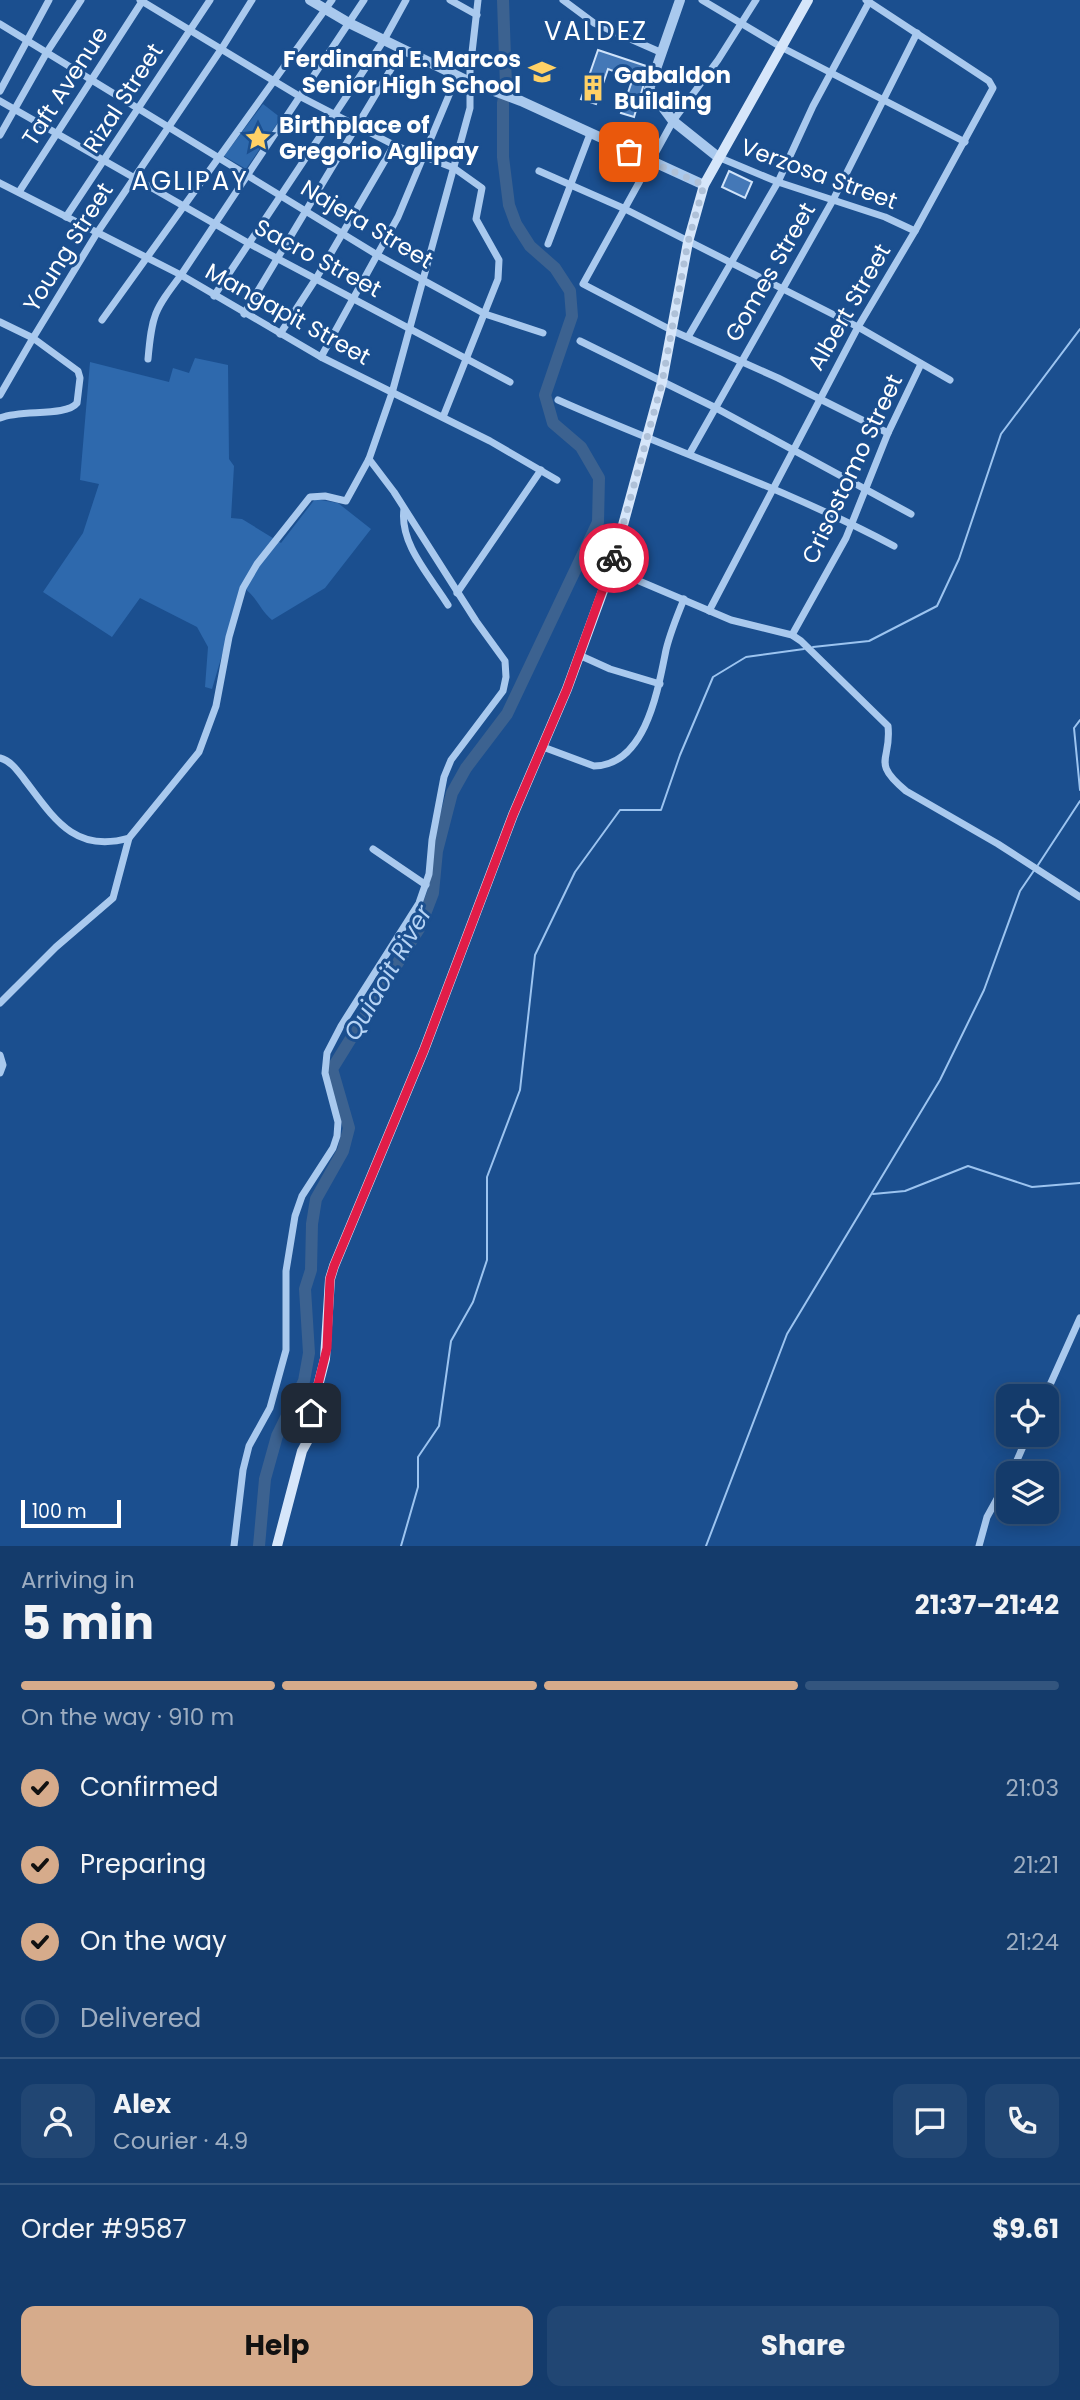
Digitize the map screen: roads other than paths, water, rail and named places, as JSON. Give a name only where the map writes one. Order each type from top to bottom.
[{"type":"main road","points":[[277,1546],[302,1451],[309,1438],[313,1402],[325,1359],[330,1279],[334,1266],[424,1050],[494,863],[543,747],[611,569],[662,383],[688,242],[704,185],[808,0]]},
{"type":"street","points":[[0,91],[49,0]]},
{"type":"street","points":[[0,135],[47,52],[81,0]]},
{"type":"street","points":[[142,0],[299,96],[424,159],[454,168],[482,188],[483,194],[476,219],[499,260],[495,291],[443,417]]},
{"type":"street","name":"Taft Avenue","points":[[19,192],[142,0]]},
{"type":"street","name":"Rizal Street","points":[[66,217],[210,0]]},
{"type":"street","name":"Young Street","points":[[0,418],[22,412],[68,410],[77,403],[80,386],[78,370],[33,338],[97,233],[222,48],[251,0]]},
{"type":"street","points":[[310,0],[329,5],[349,23],[457,76],[510,97],[704,185]]},
{"type":"street","points":[[148,359],[153,314],[363,0]]},
{"type":"street","points":[[214,296],[384,40],[406,0]]},
{"type":"street","points":[[450,0],[477,15]]},
{"type":"street","points":[[0,1003],[56,947],[113,898],[129,838],[189,765],[205,741],[216,706],[229,637],[249,576],[310,497],[324,496],[346,501],[369,459],[392,393],[470,108],[478,0]]},
{"type":"street","points":[[563,0],[594,23],[660,52],[680,0]]},
{"type":"street","points":[[702,0],[781,47],[965,142]]},
{"type":"street","points":[[756,0],[673,121],[583,284],[673,331],[888,433]]},
{"type":"street","points":[[688,337],[778,182],[868,1]]},
{"type":"street","name":"Albert Street","points":[[709,611],[858,327],[915,231],[991,93],[992,84],[868,1]]},
{"type":"street","points":[[102,320],[329,5]]},
{"type":"street","name":"Najera Street","points":[[0,24],[29,39],[379,256],[485,314],[543,333]]},
{"type":"street","name":"Gomes Street","points":[[690,453],[781,288],[833,201],[917,33]]},
{"type":"street","points":[[244,314],[403,49]]},
{"type":"street","name":"Verzosa Street","points":[[660,52],[649,89],[651,93],[673,121],[718,157],[778,182],[885,217],[915,231]]},
{"type":"street","points":[[321,357],[379,256],[424,159],[457,76]]},
{"type":"street","name":"Sacro Street","points":[[0,101],[250,244],[317,277],[510,382]]},
{"type":"street","points":[[548,244],[569,183],[590,134]]},
{"type":"street","points":[[280,334],[317,277],[394,145]]},
{"type":"street","name":"Crisostomo Street","points":[[539,171],[623,208],[858,327],[921,364],[888,433],[841,550],[792,635]]},
{"type":"street","name":"Mangapit Street","points":[[0,183],[181,275],[321,357],[443,417],[557,480]]},
{"type":"street","points":[[0,322],[33,338],[0,395]]},
{"type":"street","points":[[580,341],[714,407],[911,514]]},
{"type":"street","points":[[921,364],[950,380]]},
{"type":"street","points":[[558,400],[646,439],[690,453],[774,488],[852,523],[894,546]]},
{"type":"street","points":[[234,1546],[243,1470],[257,1429],[270,1408],[286,1350],[286,1271],[295,1216],[302,1196],[333,1148],[337,1136],[338,1122],[325,1073],[327,1054],[341,1026],[419,903],[426,885],[444,777],[451,760],[503,691],[506,677],[505,660],[457,593],[404,508],[369,459]]},
{"type":"street","points":[[457,593],[541,470]]},
{"type":"street","points":[[404,508],[402,520],[405,536],[448,606]]},
{"type":"street","points":[[611,569],[747,625],[792,635],[806,645],[888,726],[884,757],[886,772],[893,780],[906,791],[1030,864],[1080,897]]},
{"type":"street","points":[[543,747],[594,766],[621,756],[628,750],[646,724],[660,684],[670,634],[684,599]]},
{"type":"street","points":[[579,655],[610,669],[660,684]]},
{"type":"street","points":[[0,758],[12,765],[56,822],[68,833],[104,841],[129,838]]},
{"type":"street","points":[[373,849],[426,885]]},
{"type":"street","points":[[0,1055],[3,1065],[0,1073]]},
{"type":"street","points":[[1050,1384],[1080,1318]]},
{"type":"street","points":[[979,1546],[986,1517],[996,1500]]},
{"type":"waterway","name":"Quiaoit River","points":[[259,1546],[265,1479],[277,1436],[304,1381],[309,1353],[305,1289],[311,1270],[312,1224],[316,1199],[343,1151],[349,1128],[332,1069],[420,927],[433,893],[437,851],[452,793],[466,768],[507,714],[598,522],[599,478],[581,447],[553,423],[545,395],[572,316],[570,291],[555,268],[530,246],[516,224],[509,205],[503,157],[503,103],[506,86],[503,0]]},
{"type":"waterway","points":[[813,647],[869,641],[937,606],[959,559],[1001,434],[1080,329]]},
{"type":"waterway","points":[[401,1546],[418,1487],[418,1457],[439,1426],[451,1341],[473,1302],[487,1260],[487,1177],[520,1090],[535,955],[575,872],[620,810],[661,810],[680,755],[713,677],[746,657],[804,649]]},
{"type":"waterway","points":[[1080,720],[1074,728],[1080,790]]},
{"type":"waterway","points":[[1038,865],[1080,801]]},
{"type":"waterway","points":[[706,1546],[787,1334],[940,1080],[984,990],[1020,891],[1035,869]]},
{"type":"waterway","points":[[873,1194],[905,1191],[968,1166],[1032,1187],[1080,1183]]},
{"type":"place","name":"Ferdinand E. Marcos Senior High School","points":[[542,72]]},
{"type":"place","name":"Gabaldon Building","points":[[593,88]]},
{"type":"place","name":"Birthplace of Gregorio Aglipay","points":[[258,138]]},
{"type":"district","name":"VALDEZ","points":[[596,31]]},
{"type":"district","name":"AGLIPAY","points":[[190,181]]}]
